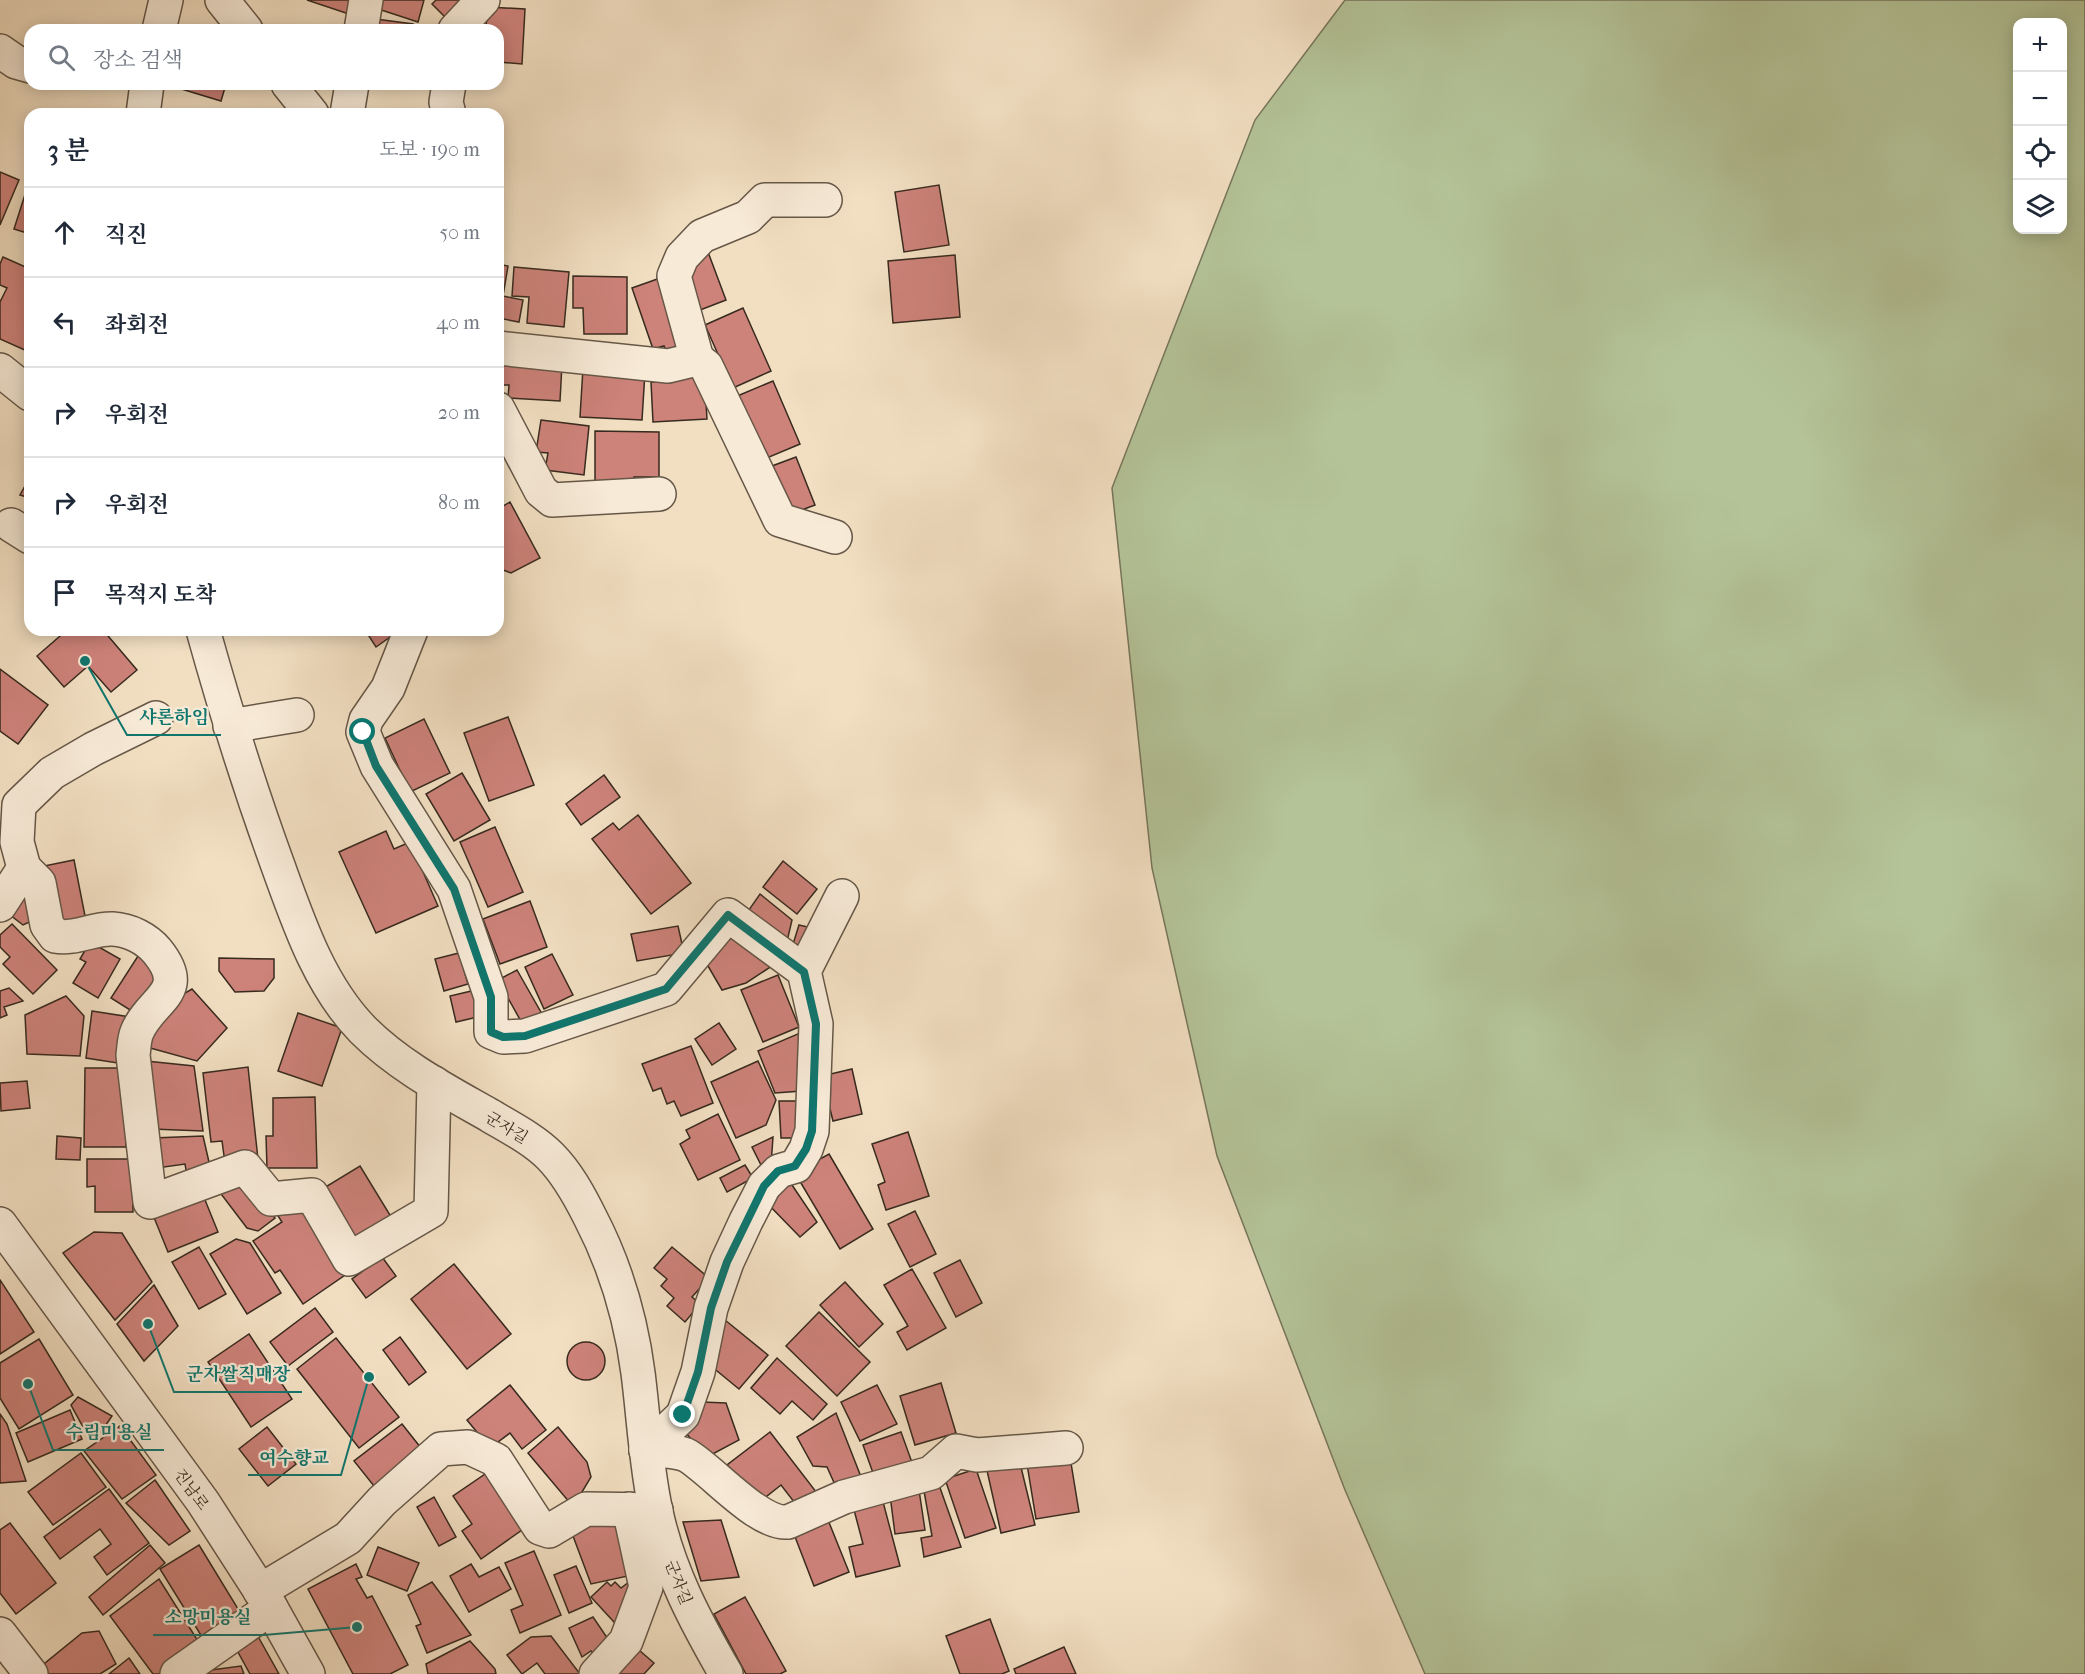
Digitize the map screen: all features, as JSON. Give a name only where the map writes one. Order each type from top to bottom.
[{"type":"street","points":[[160,24],[166,0]]},
{"type":"street","points":[[222,0],[241,24]]},
{"type":"street","points":[[362,24],[366,0]]},
{"type":"street","points":[[461,24],[483,0]]},
{"type":"street","points":[[0,51],[16,62],[24,64]]},
{"type":"street","points":[[144,108],[146,90]]},
{"type":"street","points":[[293,90],[307,108]]},
{"type":"street","points":[[348,108],[351,90]]},
{"type":"street","points":[[447,108],[448,90]]},
{"type":"street","points":[[825,200],[765,200],[748,217],[702,236],[681,257],[674,276],[697,359],[706,366],[780,520],[835,537]]},
{"type":"street","points":[[504,349],[668,366],[697,359]]},
{"type":"street","points":[[0,370],[24,389]]},
{"type":"street","points":[[504,420],[541,491],[552,500],[659,494]]},
{"type":"street","name":"군자길","points":[[205,636],[230,726],[288,892],[323,974],[362,1028],[389,1053],[434,1083],[532,1141],[548,1154],[570,1180],[603,1242],[616,1274],[629,1322],[638,1370],[646,1450],[642,1510],[690,1609],[726,1674]]},
{"type":"street","points":[[409,636],[388,688],[366,720],[363,732],[376,766],[454,889],[491,997],[491,1032],[503,1037],[525,1036],[666,989],[728,915],[804,972]]},
{"type":"street","points":[[230,726],[297,715]]},
{"type":"street","points":[[156,718],[93,749],[52,773],[19,805],[17,842],[24,868],[39,883],[47,925],[55,936],[66,938],[113,929],[132,934],[149,942],[170,967],[171,981],[167,994],[137,1032],[133,1055],[150,1202],[245,1167],[271,1198],[312,1195],[349,1259],[431,1211],[434,1083]]},
{"type":"street","points":[[0,905],[24,868]]},
{"type":"street","points":[[646,1450],[683,1415],[698,1372],[711,1308],[727,1262],[760,1194],[778,1171],[795,1166],[806,1149],[812,1131],[816,1024],[804,972],[842,896]]},
{"type":"street","name":"진남로","points":[[0,1224],[202,1502],[266,1599],[308,1674]]},
{"type":"street","points":[[177,1674],[266,1599],[348,1538],[382,1501],[441,1449],[468,1447],[496,1460],[540,1528],[549,1531],[586,1509],[642,1510],[646,1587],[626,1641],[596,1674]]},
{"type":"street","points":[[646,1450],[685,1455],[718,1478],[757,1511],[779,1523],[788,1522],[844,1497],[931,1473],[956,1451],[977,1455],[1066,1448]]},
{"type":"street","points":[[0,1634],[32,1674]]},
{"type":"green space","points":[[1345,0],[2085,0],[2085,1674],[1425,1674],[1345,1490],[1217,1156],[1152,868],[1112,488],[1255,120]]},
{"type":"building","points":[[307,0],[354,0],[349,14]]},
{"type":"building","points":[[371,0],[424,0],[418,22],[369,6]]},
{"type":"building","points":[[436,0],[472,0],[450,22],[432,4]]},
{"type":"building","points":[[487,7],[525,9],[522,64],[504,62],[504,24],[486,24]]},
{"type":"building","points":[[368,18],[413,24],[367,24]]},
{"type":"building","points":[[185,90],[224,90],[221,101]]},
{"type":"building","points":[[0,172],[19,180],[0,225]]},
{"type":"building","points":[[939,185],[949,245],[904,252],[895,192]]},
{"type":"building","points":[[24,198],[24,232],[14,229]]},
{"type":"building","points":[[708,252],[726,300],[695,312],[685,261]]},
{"type":"building","points":[[955,255],[960,317],[893,323],[888,261]]},
{"type":"building","points":[[3,257],[24,266],[24,350],[0,339],[0,302],[7,288],[0,285],[0,264]]},
{"type":"building","points":[[504,265],[508,266],[504,290]]},
{"type":"building","points":[[514,267],[569,272],[564,327],[527,323],[529,297],[512,296]]},
{"type":"building","points":[[573,276],[627,277],[627,334],[584,334],[583,308],[573,308]]},
{"type":"building","points":[[663,277],[688,350],[668,356],[664,346],[653,349],[632,288]]},
{"type":"building","points":[[504,296],[523,300],[519,322],[504,319]]},
{"type":"building","points":[[743,308],[771,371],[733,388],[705,325]]},
{"type":"building","points":[[504,360],[562,364],[560,401],[508,398],[509,385],[504,385]]},
{"type":"building","points":[[583,368],[645,372],[642,420],[580,417]]},
{"type":"building","points":[[704,370],[707,419],[653,422],[651,382],[674,381]]},
{"type":"building","points":[[773,381],[800,444],[762,460],[735,397]]},
{"type":"building","points":[[541,420],[589,426],[584,475],[545,470],[548,453],[536,452]]},
{"type":"building","points":[[595,431],[659,432],[659,477],[634,477],[634,486],[595,486]]},
{"type":"building","points":[[796,457],[815,505],[791,514],[764,469]]},
{"type":"building","points":[[510,502],[540,558],[511,573],[504,570],[504,506]]},
{"type":"building","points":[[60,636],[108,636],[137,670],[111,692],[88,666],[64,687],[37,656]]},
{"type":"building","points":[[369,636],[392,636],[376,647]]},
{"type":"building","points":[[0,669],[48,705],[18,744],[0,731]]},
{"type":"building","points":[[508,717],[534,785],[489,801],[464,733]]},
{"type":"building","points":[[424,719],[450,773],[410,792],[385,738]]},
{"type":"building","points":[[462,773],[490,820],[454,841],[426,794]]},
{"type":"building","points":[[604,775],[620,797],[581,825],[566,804]]},
{"type":"building","points":[[638,815],[691,883],[651,914],[592,839],[613,823],[619,830]]},
{"type":"building","points":[[495,827],[523,892],[488,907],[460,842]]},
{"type":"building","points":[[386,831],[394,849],[410,842],[438,906],[376,933],[339,852]]},
{"type":"building","points":[[74,860],[86,921],[55,927],[44,866]]},
{"type":"building","points":[[783,861],[817,889],[797,914],[763,887]]},
{"type":"building","points":[[25,886],[36,919],[23,925],[5,911]]},
{"type":"building","points":[[760,894],[792,920],[785,950],[744,917]]},
{"type":"building","points":[[530,901],[547,947],[500,964],[483,919]]},
{"type":"building","points":[[12,924],[57,970],[33,994],[3,964],[10,957],[0,947],[0,935]]},
{"type":"building","points":[[728,924],[775,964],[746,983],[722,990],[701,954]]},
{"type":"building","points":[[799,925],[812,928],[804,958],[790,954]]},
{"type":"building","points":[[678,926],[684,953],[637,961],[631,934]]},
{"type":"building","points":[[90,942],[120,959],[98,998],[73,983],[86,962],[80,959]]},
{"type":"building","points":[[459,953],[468,984],[444,991],[435,959]]},
{"type":"building","points":[[552,954],[573,995],[544,1009],[525,967]]},
{"type":"building","points":[[138,956],[165,973],[138,1015],[111,998]]},
{"type":"building","points":[[219,958],[274,959],[274,978],[264,991],[235,992],[219,971]]},
{"type":"building","points":[[517,970],[542,1014],[523,1025],[498,980]]},
{"type":"building","points":[[778,975],[799,1027],[763,1042],[741,990]]},
{"type":"building","points":[[9,988],[23,1001],[4,1007],[7,1015],[0,1018],[0,991]]},
{"type":"building","points":[[192,989],[227,1028],[197,1061],[143,1046],[173,1000]]},
{"type":"building","points":[[480,989],[486,1015],[456,1022],[450,996]]},
{"type":"building","points":[[66,996],[84,1016],[80,1056],[27,1054],[25,1015]]},
{"type":"building","points":[[92,1011],[130,1017],[124,1064],[86,1058]]},
{"type":"building","points":[[298,1013],[342,1028],[322,1086],[278,1071]]},
{"type":"building","points":[[719,1023],[736,1049],[712,1065],[695,1039]]},
{"type":"building","points":[[800,1033],[802,1091],[775,1093],[758,1051]]},
{"type":"building","points":[[691,1046],[713,1103],[681,1116],[674,1101],[667,1104],[661,1088],[653,1091],[642,1064]]},
{"type":"building","points":[[146,1061],[194,1066],[203,1131],[152,1129]]},
{"type":"building","points":[[758,1061],[776,1100],[766,1125],[736,1138],[711,1082]]},
{"type":"building","points":[[248,1067],[258,1159],[225,1163],[222,1141],[211,1142],[203,1073]]},
{"type":"building","points":[[85,1068],[126,1068],[126,1147],[84,1147]]},
{"type":"building","points":[[852,1069],[862,1114],[833,1121],[822,1076]]},
{"type":"building","points":[[27,1081],[30,1108],[1,1111],[0,1083]]},
{"type":"building","points":[[315,1097],[317,1168],[267,1168],[266,1136],[273,1136],[273,1098]]},
{"type":"building","points":[[779,1101],[802,1101],[803,1138],[781,1138]]},
{"type":"building","points":[[718,1114],[740,1160],[698,1180],[680,1144],[690,1138],[686,1130]]},
{"type":"building","points":[[908,1132],[929,1196],[886,1210],[878,1185],[885,1182],[872,1144]]},
{"type":"building","points":[[57,1136],[81,1138],[80,1160],[56,1159]]},
{"type":"building","points":[[203,1136],[212,1175],[188,1182],[185,1164],[157,1168],[153,1138]]},
{"type":"building","points":[[773,1137],[771,1165],[763,1169],[752,1147]]},
{"type":"building","points":[[829,1154],[873,1229],[840,1249],[795,1173]]},
{"type":"building","points":[[87,1159],[132,1159],[133,1212],[95,1212],[95,1186],[87,1187]]},
{"type":"building","points":[[745,1165],[753,1178],[727,1192],[720,1178]]},
{"type":"building","points":[[360,1166],[393,1220],[358,1242],[319,1191]]},
{"type":"building","points":[[241,1173],[275,1218],[258,1231],[247,1228],[218,1190]]},
{"type":"building","points":[[790,1182],[817,1222],[800,1237],[766,1202]]},
{"type":"building","points":[[203,1195],[218,1232],[168,1252],[153,1215]]},
{"type":"building","points":[[300,1203],[348,1273],[303,1304],[280,1270],[275,1273],[253,1241],[282,1222],[273,1208]]},
{"type":"building","points":[[915,1211],[936,1254],[910,1267],[888,1224]]},
{"type":"building","points":[[94,1232],[122,1233],[152,1282],[115,1320],[63,1253]]},
{"type":"building","points":[[236,1239],[250,1243],[281,1293],[247,1314],[210,1254]]},
{"type":"building","points":[[199,1247],[226,1294],[199,1309],[172,1262]]},
{"type":"building","points":[[672,1247],[709,1278],[692,1297],[700,1304],[685,1322],[667,1306],[674,1298],[661,1286],[667,1279],[654,1268]]},
{"type":"building","points":[[382,1257],[396,1276],[366,1298],[352,1279]]},
{"type":"building","points":[[960,1260],[982,1303],[956,1317],[934,1273]]},
{"type":"building","points":[[454,1264],[511,1334],[467,1369],[411,1299]]},
{"type":"building","points":[[912,1269],[946,1328],[907,1350],[897,1332],[908,1326],[884,1285]]},
{"type":"building","points":[[0,1280],[34,1332],[0,1354]]},
{"type":"building","points":[[845,1282],[883,1324],[859,1347],[820,1305]]},
{"type":"building","points":[[154,1285],[178,1326],[144,1361],[117,1324]]},
{"type":"building","points":[[315,1308],[333,1332],[288,1366],[270,1342]]},
{"type":"building","points":[[819,1312],[870,1362],[837,1396],[786,1346]]},
{"type":"building","points":[[725,1320],[768,1355],[739,1389],[711,1366]]},
{"type":"building","points":[[249,1334],[292,1399],[251,1427],[208,1362]]},
{"type":"building","points":[[400,1337],[426,1372],[409,1385],[383,1350]]},
{"type":"building","points":[[336,1338],[399,1417],[359,1448],[297,1369]]},
{"type":"building","points":[[39,1339],[73,1395],[19,1429],[0,1398],[0,1363]]},
{"type":"building","points":[[586,1342],[600,1347],[605,1361],[600,1375],[586,1380],[572,1375],[567,1361],[572,1347]]},
{"type":"building","points":[[777,1358],[827,1404],[813,1420],[792,1401],[780,1414],[751,1388]]},
{"type":"building","points":[[941,1383],[956,1433],[915,1445],[900,1396]]},
{"type":"building","points":[[510,1385],[546,1430],[522,1449],[510,1433],[490,1448],[467,1420]]},
{"type":"building","points":[[877,1385],[897,1424],[860,1441],[841,1402]]},
{"type":"building","points":[[78,1397],[112,1416],[101,1432],[88,1436],[71,1405]]},
{"type":"building","points":[[702,1402],[726,1403],[739,1440],[707,1457],[685,1432]]},
{"type":"building","points":[[70,1410],[82,1439],[28,1462],[16,1433]]},
{"type":"building","points":[[836,1413],[863,1482],[836,1487],[827,1467],[813,1466],[797,1437]]},
{"type":"building","points":[[0,1414],[7,1424],[26,1481],[0,1483]]},
{"type":"building","points":[[402,1424],[421,1448],[374,1486],[354,1461]]},
{"type":"building","points":[[120,1426],[156,1475],[122,1499],[84,1451]]},
{"type":"building","points":[[267,1427],[296,1464],[268,1486],[239,1449]]},
{"type":"building","points":[[558,1427],[587,1462],[591,1477],[582,1492],[570,1503],[528,1453]]},
{"type":"building","points":[[770,1432],[817,1493],[798,1507],[781,1485],[757,1504],[727,1465]]},
{"type":"building","points":[[901,1432],[914,1468],[873,1473],[863,1445]]},
{"type":"building","points":[[81,1453],[106,1487],[53,1525],[28,1492]]},
{"type":"building","points":[[1070,1457],[1079,1512],[1036,1519],[1027,1464]]},
{"type":"building","points":[[1019,1459],[1035,1525],[1001,1533],[986,1466]]},
{"type":"building","points":[[976,1469],[996,1528],[965,1538],[945,1479]]},
{"type":"building","points":[[491,1470],[529,1525],[481,1559],[462,1531],[472,1524],[453,1496]]},
{"type":"building","points":[[155,1480],[190,1531],[169,1545],[126,1503]]},
{"type":"building","points":[[939,1485],[961,1547],[924,1557],[921,1538],[932,1536],[924,1491]]},
{"type":"building","points":[[109,1489],[149,1543],[107,1575],[94,1557],[111,1544],[100,1529],[60,1559],[44,1537]]},
{"type":"building","points":[[919,1490],[925,1530],[895,1534],[890,1495]]},
{"type":"building","points":[[434,1497],[456,1537],[439,1546],[417,1507]]},
{"type":"building","points":[[882,1498],[900,1566],[856,1577],[849,1547],[863,1544],[853,1506]]},
{"type":"building","points":[[826,1515],[849,1572],[814,1586],[792,1529]]},
{"type":"building","points":[[622,1520],[628,1576],[591,1584],[570,1528]]},
{"type":"building","points":[[721,1520],[739,1577],[701,1581],[683,1522]]},
{"type":"building","points":[[10,1523],[56,1583],[16,1614],[0,1593],[0,1530]]},
{"type":"building","points":[[150,1545],[165,1563],[103,1615],[89,1597]]},
{"type":"building","points":[[199,1545],[246,1622],[207,1645],[160,1569]]},
{"type":"building","points":[[378,1547],[419,1563],[407,1591],[367,1575]]},
{"type":"building","points":[[534,1551],[561,1615],[520,1633],[511,1610],[523,1605],[505,1563]]},
{"type":"building","points":[[356,1564],[362,1577],[356,1579],[367,1598],[372,1596],[408,1665],[390,1674],[353,1674],[308,1589]]},
{"type":"building","points":[[471,1564],[479,1577],[499,1567],[511,1589],[469,1612],[450,1576]]},
{"type":"building","points":[[576,1566],[592,1603],[569,1613],[554,1575]]},
{"type":"building","points":[[159,1579],[203,1649],[170,1674],[153,1674],[110,1616]]},
{"type":"building","points":[[432,1582],[471,1635],[427,1653],[416,1626],[421,1624],[408,1595]]},
{"type":"building","points":[[607,1582],[611,1586],[615,1582],[621,1588],[629,1582],[636,1599],[625,1634],[591,1597]]},
{"type":"building","points":[[745,1597],[786,1671],[780,1674],[746,1674],[714,1614]]},
{"type":"building","points":[[593,1617],[612,1645],[595,1655],[591,1651],[582,1657],[569,1628]]},
{"type":"building","points":[[990,1619],[1009,1671],[1002,1674],[960,1674],[946,1636]]},
{"type":"building","points":[[99,1631],[116,1664],[100,1674],[43,1674],[39,1668],[82,1633]]},
{"type":"building","points":[[255,1631],[279,1674],[250,1674],[233,1643]]},
{"type":"building","points":[[551,1636],[580,1674],[545,1674],[537,1663],[522,1674],[507,1655],[531,1637]]},
{"type":"building","points":[[470,1641],[495,1669],[496,1674],[428,1674],[426,1664]]},
{"type":"building","points":[[632,1644],[654,1663],[644,1674],[607,1674]]},
{"type":"building","points":[[1064,1647],[1076,1674],[1016,1674],[1014,1669]]},
{"type":"building","points":[[129,1658],[140,1674],[109,1674]]},
{"type":"building","points":[[241,1666],[244,1674],[187,1674],[188,1673]]},
{"type":"place","name":"샤론하임","points":[[85,661]]},
{"type":"place","name":"군자쌀직매장","points":[[148,1324]]},
{"type":"place","name":"여수향교","points":[[369,1377]]},
{"type":"place","name":"수림미용실","points":[[28,1384]]},
{"type":"place","name":"소망미용실","points":[[357,1627]]},
{"type":"route","points":[[363,732],[376,766],[454,889],[491,997],[491,1032],[503,1037],[525,1036],[666,989],[728,915],[804,972],[816,1024],[812,1131],[806,1149],[795,1166],[778,1171],[764,1186],[727,1262],[711,1308],[698,1372],[683,1415]]}]
